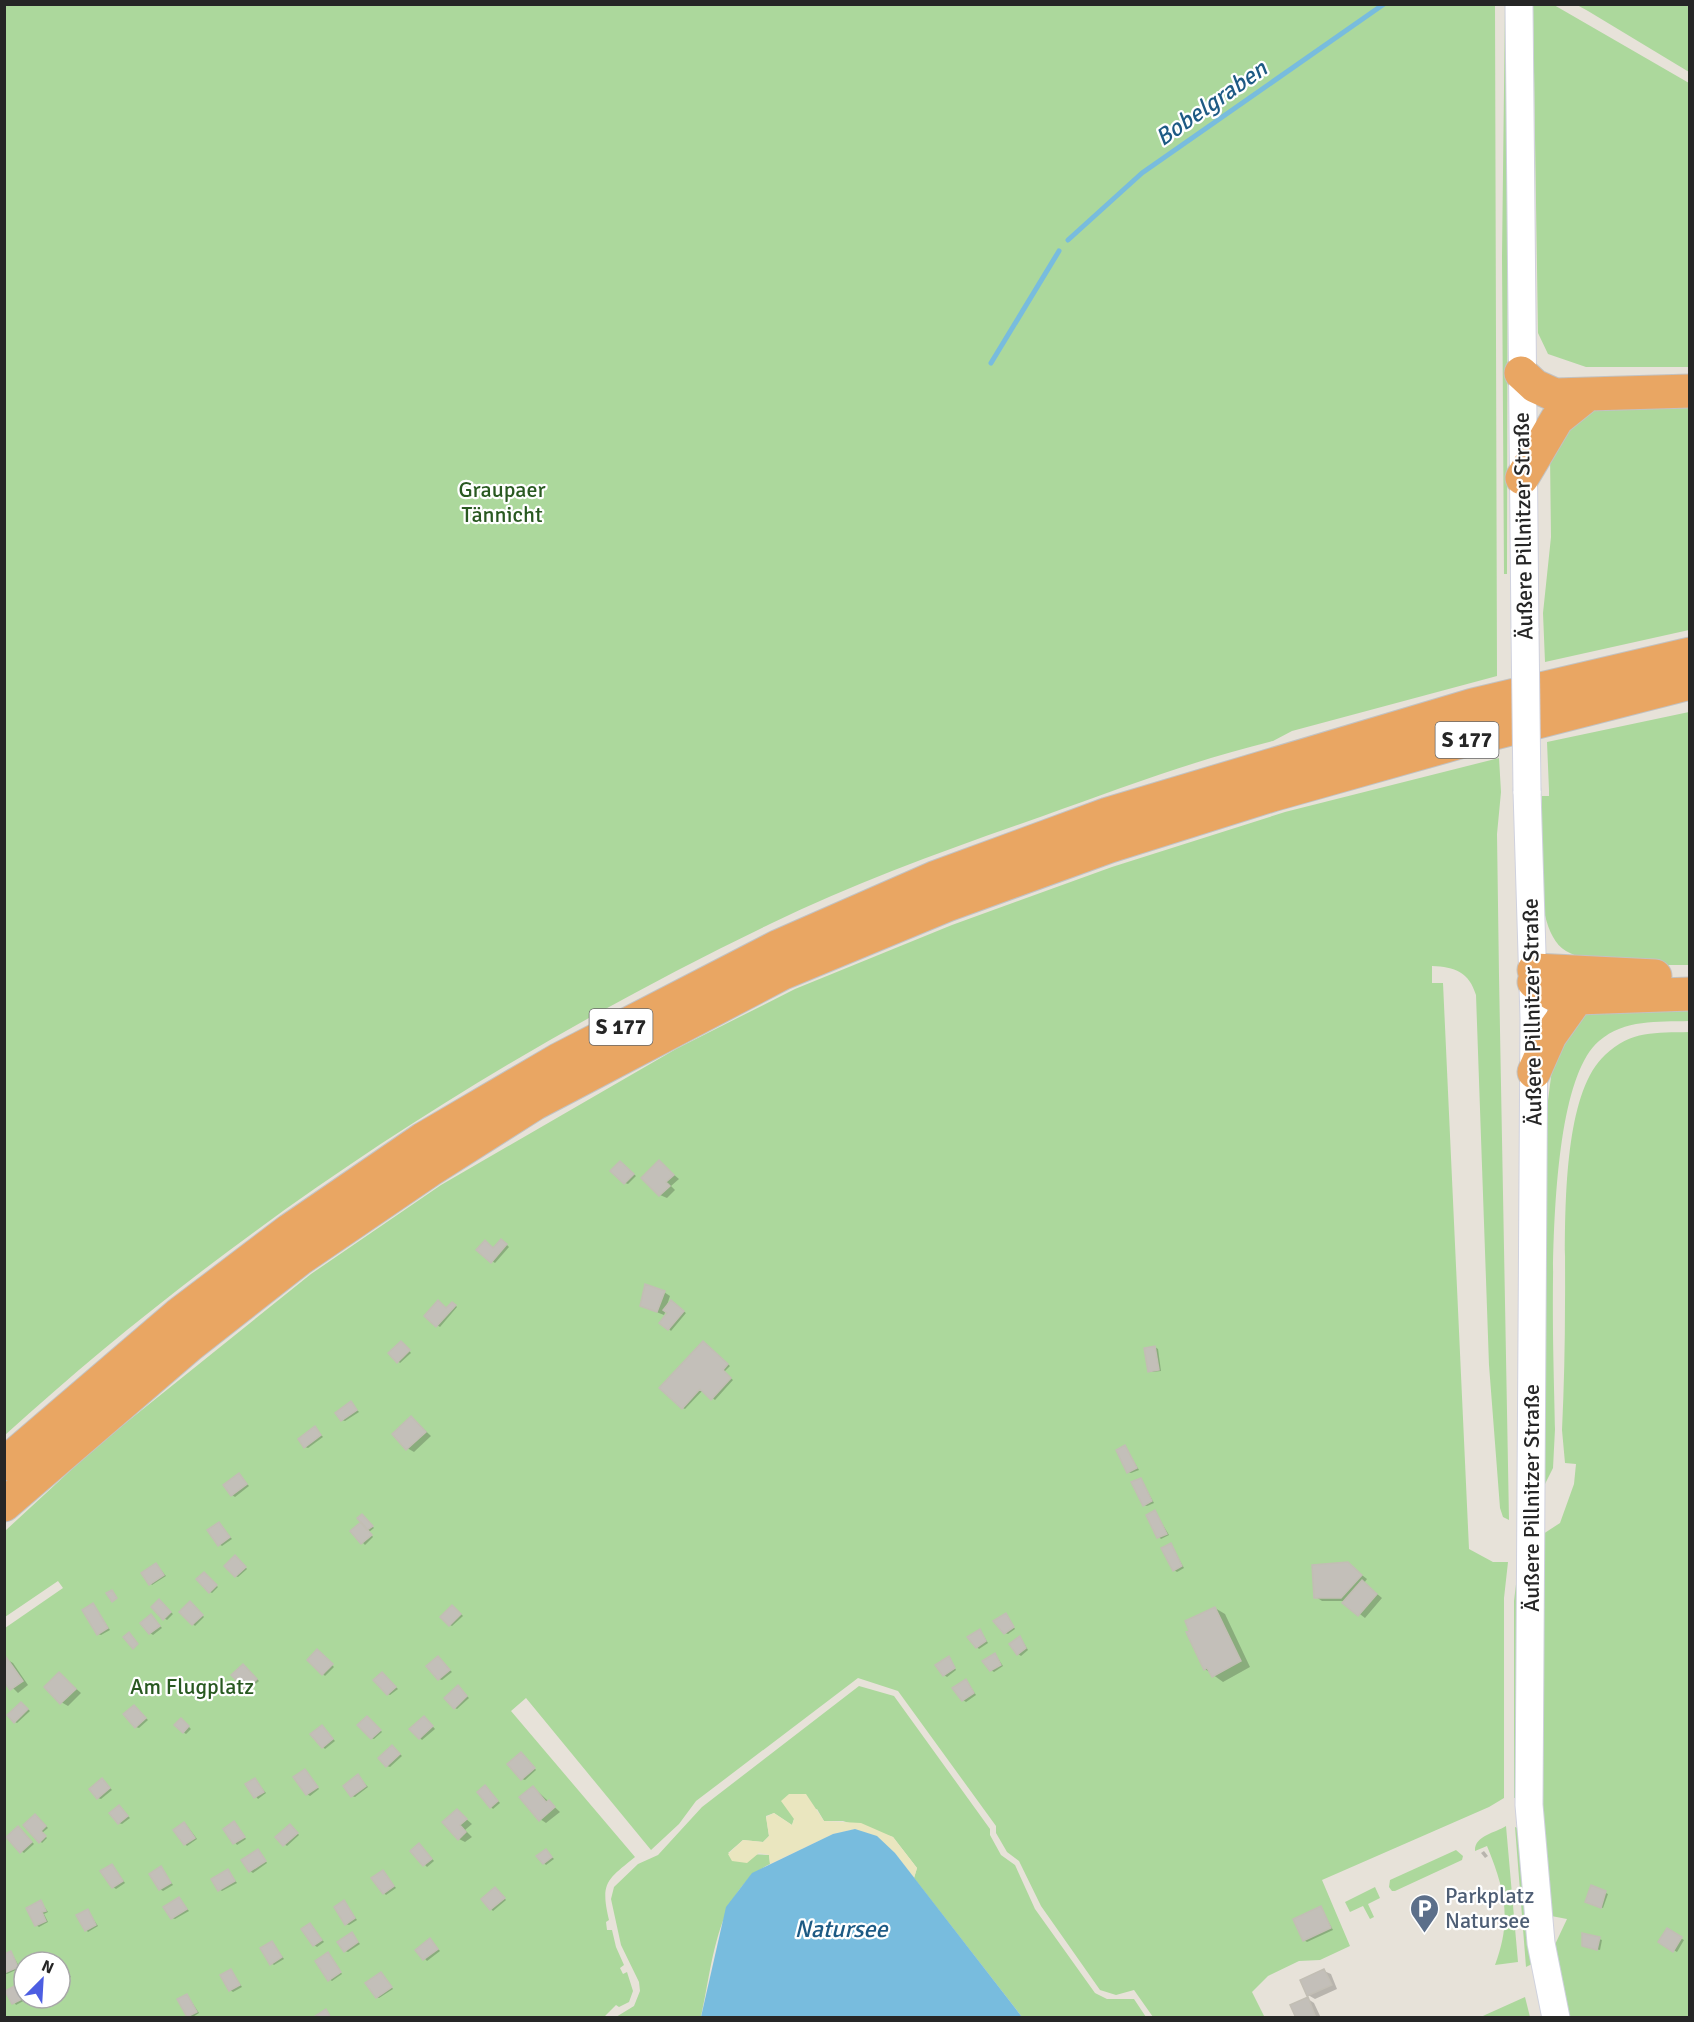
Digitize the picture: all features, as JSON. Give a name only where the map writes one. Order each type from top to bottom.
[{"type":"highway","points":[[1521,373],[1689,375]]},
{"type":"highway","points":[[1521,373],[1546,392],[1567,396],[1689,391]]},
{"type":"highway","points":[[1522,478],[1557,419],[1587,396]]},
{"type":"highway","name":"S 177","points":[[4,1464],[178,1315],[290,1230],[423,1139],[558,1060],[779,946],[934,878],[1108,814],[1473,705],[1689,654]]},
{"type":"highway","name":"S 177","points":[[4,1505],[190,1345],[301,1258],[400,1190],[534,1104],[783,973],[947,905],[1110,846],[1306,785],[1467,740],[1681,688]]},
{"type":"highway","points":[[1534,976],[1689,977]]},
{"type":"highway","points":[[1534,976],[1553,994],[1577,999],[1689,994]]},
{"type":"highway","points":[[1534,1072],[1550,1036],[1577,999]]},
{"type":"main road","name":"Äußere Pillnitzer Straße","points":[[1519,4],[1522,478],[1527,790],[1534,976],[1529,1804],[1543,1961],[1556,2018]]},
{"type":"green space","name":"Graupaer Tännicht","points":[[5,4],[1495,5],[1497,676],[1292,731],[1273,741],[1157,776],[974,840],[803,908],[667,976],[565,1031],[466,1090],[369,1152],[274,1218],[182,1287],[92,1359],[5,1435]]},
{"type":"green space","points":[[1508,4],[1507,574],[1504,574],[1502,257],[1505,5]]},
{"type":"green space","points":[[1533,5],[1554,5],[1689,83],[1689,367],[1586,367],[1548,354],[1538,333]]},
{"type":"green space","points":[[1577,5],[1689,5],[1689,72],[1588,11]]},
{"type":"green space","points":[[1689,400],[1689,630],[1545,662],[1543,613],[1551,537],[1550,455],[1555,436],[1592,405]]},
{"type":"green space","points":[[1689,712],[1689,965],[1608,962],[1591,960],[1566,951],[1555,940],[1547,923],[1540,879],[1542,796],[1549,796],[1547,742]]},
{"type":"green space","name":"Am Flugplatz","points":[[1499,758],[1501,792],[1497,834],[1509,1520],[1503,1517],[1500,1508],[1489,1365],[1476,995],[1465,976],[1448,968],[1432,966],[1432,983],[1443,983],[1469,1549],[1493,1562],[1508,1562],[1504,1598],[1504,1798],[1489,1807],[1322,1880],[1350,1946],[1320,1960],[1299,1961],[1268,1976],[1252,1992],[1264,2016],[1260,2018],[1153,2017],[1134,1990],[1116,1995],[1100,1990],[1041,1906],[1019,1861],[1007,1852],[996,1833],[996,1826],[898,1691],[858,1678],[696,1801],[679,1824],[651,1850],[526,1698],[511,1711],[635,1857],[612,1877],[605,1897],[609,1920],[606,1922],[607,1930],[612,1930],[624,1965],[620,1968],[623,1974],[627,1972],[633,1991],[629,2002],[619,2007],[616,2005],[604,2017],[5,2017],[5,1628],[63,1588],[58,1581],[5,1617],[5,1531],[97,1446],[311,1274],[441,1185],[676,1049],[795,989],[952,925],[1112,867],[1285,812]]},
{"type":"green space","points":[[1689,1002],[1689,1021],[1630,1025],[1599,1041],[1580,1069],[1567,1112],[1559,1165],[1554,1224],[1555,1429],[1553,1468],[1544,1486],[1542,1147],[1555,1046],[1579,1014]]},
{"type":"green space","points":[[1689,1032],[1689,2017],[1564,2017],[1551,1953],[1567,1919],[1546,1915],[1537,1805],[1540,1536],[1560,1523],[1574,1484],[1576,1464],[1565,1463],[1562,1430],[1566,1208],[1572,1136],[1579,1103],[1590,1075],[1605,1055],[1624,1041],[1644,1034]]},
{"type":"green space","points":[[1518,1568],[1519,1798],[1514,1798],[1514,1601]]},
{"type":"green space","points":[[859,1686],[894,1696],[990,1829],[990,1835],[1001,1855],[1015,1865],[1035,1909],[1095,1993],[1107,1999],[1134,1999],[1146,2017],[1022,2017],[914,1878],[917,1868],[893,1837],[843,1821],[824,1821],[817,1809],[794,1819],[792,1825],[774,1813],[766,1816],[769,1836],[763,1842],[743,1840],[728,1853],[769,1855],[770,1864],[752,1876],[738,1891],[728,1910],[714,1952],[701,2017],[616,2017],[634,2006],[640,1991],[639,1982],[621,1945],[611,1899],[614,1887],[638,1864],[658,1855],[702,1807]]},
{"type":"green space","points":[[1506,1826],[1518,1962],[1495,1965],[1505,1919],[1502,1891],[1487,1846],[1475,1851],[1481,1838]]},
{"type":"green space","points":[[1515,1827],[1525,1831],[1534,1963],[1526,1967]]},
{"type":"green space","points":[[1456,1850],[1463,1856],[1462,1860],[1395,1891],[1389,1887],[1390,1880]]},
{"type":"green space","points":[[1375,1887],[1380,1898],[1368,1904],[1374,1917],[1370,1919],[1363,1906],[1350,1912],[1345,1902]]},
{"type":"green space","points":[[1525,1997],[1530,2017],[1481,2017],[1485,2015]]},
{"type":"sand","points":[[789,1794],[806,1794],[824,1821],[861,1823],[893,1837],[917,1868],[914,1878],[895,1853],[855,1829],[833,1834],[770,1864],[769,1855],[759,1853],[747,1863],[732,1861],[728,1854],[743,1840],[763,1842],[769,1836],[766,1817],[774,1813],[792,1825],[794,1819],[781,1801]]},
{"type":"water","name":"Natursee","points":[[855,1829],[877,1836],[895,1853],[1022,2017],[701,2017],[726,1907],[752,1873],[833,1834]]},
{"type":"building","points":[[659,1160],[674,1175],[666,1182],[670,1186],[659,1196],[641,1178]]},
{"type":"building","points":[[620,1161],[634,1174],[624,1184],[610,1171]]},
{"type":"building","points":[[501,1239],[507,1244],[491,1263],[476,1250],[485,1240],[493,1248]]},
{"type":"building","points":[[645,1284],[665,1291],[657,1312],[640,1306]]},
{"type":"building","points":[[438,1300],[446,1308],[452,1302],[456,1305],[436,1327],[424,1316]]},
{"type":"building","points":[[671,1300],[684,1311],[668,1330],[659,1323],[667,1313],[663,1310]]},
{"type":"building","points":[[401,1341],[410,1350],[397,1363],[388,1353]]},
{"type":"building","points":[[703,1341],[728,1364],[723,1370],[731,1378],[711,1400],[700,1389],[682,1409],[659,1388]]},
{"type":"building","points":[[1155,1346],[1159,1370],[1148,1372],[1144,1348]]},
{"type":"building","points":[[351,1401],[357,1410],[341,1421],[335,1413]]},
{"type":"building","points":[[411,1416],[426,1432],[406,1450],[392,1434]]},
{"type":"building","points":[[315,1426],[321,1435],[304,1448],[298,1439]]},
{"type":"building","points":[[1125,1445],[1137,1468],[1127,1473],[1116,1450]]},
{"type":"building","points":[[239,1473],[247,1484],[231,1496],[223,1485]]},
{"type":"building","points":[[1141,1478],[1152,1501],[1143,1506],[1131,1482]]},
{"type":"building","points":[[1155,1510],[1167,1534],[1157,1538],[1146,1515]]},
{"type":"building","points":[[362,1514],[373,1526],[367,1530],[357,1518]]},
{"type":"building","points":[[219,1522],[230,1537],[218,1546],[207,1530]]},
{"type":"building","points":[[361,1522],[372,1535],[361,1544],[350,1531]]},
{"type":"building","points":[[1171,1543],[1182,1566],[1173,1571],[1161,1548]]},
{"type":"building","points":[[235,1555],[246,1567],[235,1577],[224,1566]]},
{"type":"building","points":[[1348,1562],[1362,1575],[1341,1598],[1314,1598],[1312,1565]]},
{"type":"building","points":[[156,1563],[164,1575],[149,1585],[141,1573]]},
{"type":"building","points":[[204,1572],[217,1585],[209,1593],[196,1579]]},
{"type":"building","points":[[1362,1580],[1377,1594],[1358,1616],[1342,1603]]},
{"type":"building","points":[[112,1590],[117,1598],[112,1602],[106,1593]]},
{"type":"building","points":[[159,1599],[171,1612],[163,1620],[151,1607]]},
{"type":"building","points":[[190,1601],[203,1615],[192,1625],[179,1612]]},
{"type":"building","points":[[93,1603],[108,1628],[97,1635],[82,1610]]},
{"type":"building","points":[[452,1605],[461,1614],[449,1626],[440,1617]]},
{"type":"building","points":[[1215,1607],[1241,1661],[1212,1677],[1207,1668],[1204,1670],[1186,1632],[1189,1631],[1185,1621]]},
{"type":"building","points":[[1006,1613],[1014,1627],[1004,1634],[993,1621]]},
{"type":"building","points":[[151,1614],[160,1626],[149,1634],[140,1623]]},
{"type":"building","points":[[980,1629],[986,1641],[976,1648],[967,1637]]},
{"type":"building","points":[[129,1632],[138,1644],[133,1649],[123,1637]]},
{"type":"building","points":[[1020,1636],[1026,1648],[1017,1655],[1009,1644]]},
{"type":"building","points":[[317,1649],[333,1664],[322,1675],[307,1660]]},
{"type":"building","points":[[995,1653],[1001,1665],[990,1671],[982,1661]]},
{"type":"building","points":[[438,1656],[450,1670],[438,1680],[426,1666]]},
{"type":"building","points":[[949,1656],[955,1668],[943,1676],[935,1665]]},
{"type":"building","points":[[6,1657],[23,1681],[10,1690],[4,1682]]},
{"type":"building","points":[[243,1664],[257,1679],[246,1690],[231,1675]]},
{"type":"building","points":[[59,1672],[76,1689],[60,1704],[44,1687]]},
{"type":"building","points":[[382,1672],[396,1687],[387,1695],[373,1680]]},
{"type":"building","points":[[966,1679],[974,1693],[962,1701],[952,1688]]},
{"type":"building","points":[[458,1685],[467,1696],[454,1709],[444,1698]]},
{"type":"building","points":[[21,1702],[28,1709],[14,1723],[7,1715]]},
{"type":"building","points":[[134,1705],[146,1718],[135,1728],[123,1714]]},
{"type":"building","points":[[367,1716],[381,1730],[371,1739],[357,1725]]},
{"type":"building","points":[[424,1716],[433,1726],[419,1739],[409,1729]]},
{"type":"building","points":[[181,1718],[189,1726],[183,1733],[174,1725]]},
{"type":"building","points":[[322,1725],[333,1739],[322,1748],[310,1734]]},
{"type":"building","points":[[392,1745],[400,1754],[386,1767],[378,1758]]},
{"type":"building","points":[[521,1752],[535,1768],[521,1780],[507,1764]]},
{"type":"building","points":[[305,1769],[318,1787],[306,1795],[293,1777]]},
{"type":"building","points":[[358,1774],[366,1786],[351,1797],[343,1786]]},
{"type":"building","points":[[102,1778],[110,1788],[97,1799],[89,1789]]},
{"type":"building","points":[[255,1778],[264,1792],[254,1798],[245,1784]]},
{"type":"building","points":[[485,1785],[498,1801],[490,1808],[477,1792]]},
{"type":"building","points":[[533,1786],[546,1802],[549,1800],[555,1807],[539,1821],[519,1797]]},
{"type":"building","points":[[119,1805],[128,1816],[118,1824],[109,1813]]},
{"type":"building","points":[[457,1809],[467,1819],[460,1825],[466,1832],[458,1840],[442,1822]]},
{"type":"building","points":[[35,1814],[46,1826],[41,1831],[46,1836],[39,1843],[23,1825]]},
{"type":"building","points":[[234,1821],[245,1837],[233,1844],[223,1829]]},
{"type":"building","points":[[184,1822],[195,1838],[184,1845],[173,1830]]},
{"type":"building","points":[[290,1824],[298,1833],[283,1846],[275,1837]]},
{"type":"building","points":[[18,1826],[32,1842],[20,1853],[6,1837]]},
{"type":"building","points":[[419,1843],[432,1859],[423,1866],[410,1851]]},
{"type":"building","points":[[258,1849],[266,1861],[249,1872],[241,1860]]},
{"type":"building","points":[[546,1849],[552,1857],[543,1864],[536,1856]]},
{"type":"building","points":[[112,1864],[123,1881],[112,1888],[100,1871]]},
{"type":"building","points":[[161,1866],[171,1883],[159,1890],[149,1874]]},
{"type":"building","points":[[228,1869],[235,1881],[218,1891],[211,1879]]},
{"type":"building","points":[[383,1870],[394,1886],[383,1894],[371,1878]]},
{"type":"building","points":[[1591,1885],[1606,1891],[1601,1908],[1585,1902]]},
{"type":"building","points":[[495,1887],[505,1898],[490,1910],[481,1899]]},
{"type":"building","points":[[179,1897],[187,1909],[171,1919],[163,1907]]},
{"type":"building","points":[[41,1900],[46,1911],[42,1912],[46,1921],[35,1926],[26,1908]]},
{"type":"building","points":[[344,1900],[355,1918],[345,1925],[334,1907]]},
{"type":"building","points":[[1321,1906],[1331,1928],[1303,1941],[1293,1919]]},
{"type":"building","points":[[88,1909],[96,1925],[85,1931],[76,1915]]},
{"type":"building","points":[[310,1923],[322,1940],[313,1946],[301,1929]]},
{"type":"building","points":[[1667,1928],[1682,1937],[1673,1952],[1658,1942]]},
{"type":"building","points":[[352,1932],[358,1942],[344,1952],[337,1942]]},
{"type":"building","points":[[1582,1933],[1600,1937],[1597,1950],[1582,1946]]},
{"type":"building","points":[[430,1938],[438,1949],[423,1960],[415,1950]]},
{"type":"building","points":[[272,1941],[282,1957],[270,1965],[260,1948]]},
{"type":"building","points":[[11,1951],[12,1953],[12,1970],[4,1973],[4,1954]]},
{"type":"building","points":[[328,1952],[341,1972],[328,1981],[315,1961]]},
{"type":"building","points":[[231,1969],[240,1985],[229,1991],[220,1975]]},
{"type":"building","points":[[1324,1969],[1332,1985],[1307,1996],[1300,1980]]},
{"type":"building","points":[[381,1972],[392,1987],[376,1998],[365,1983]]},
{"type":"building","points":[[12,1987],[12,2004],[5,1991]]},
{"type":"building","points":[[187,1994],[197,2012],[187,2017],[177,1999]]},
{"type":"building","points":[[1308,1997],[1316,2018],[1296,2018],[1290,2005]]},
{"type":"building","points":[[326,2009],[331,2018],[312,2018]]},
{"type":"waterway","name":"Bobelgraben","points":[[1068,240],[1142,173],[1384,4]]},
{"type":"waterway","name":"Bobelgraben","points":[[991,363],[1059,251]]},
{"type":"place","name":"Parkplatz Natursee","points":[[1424,1934]]}]
